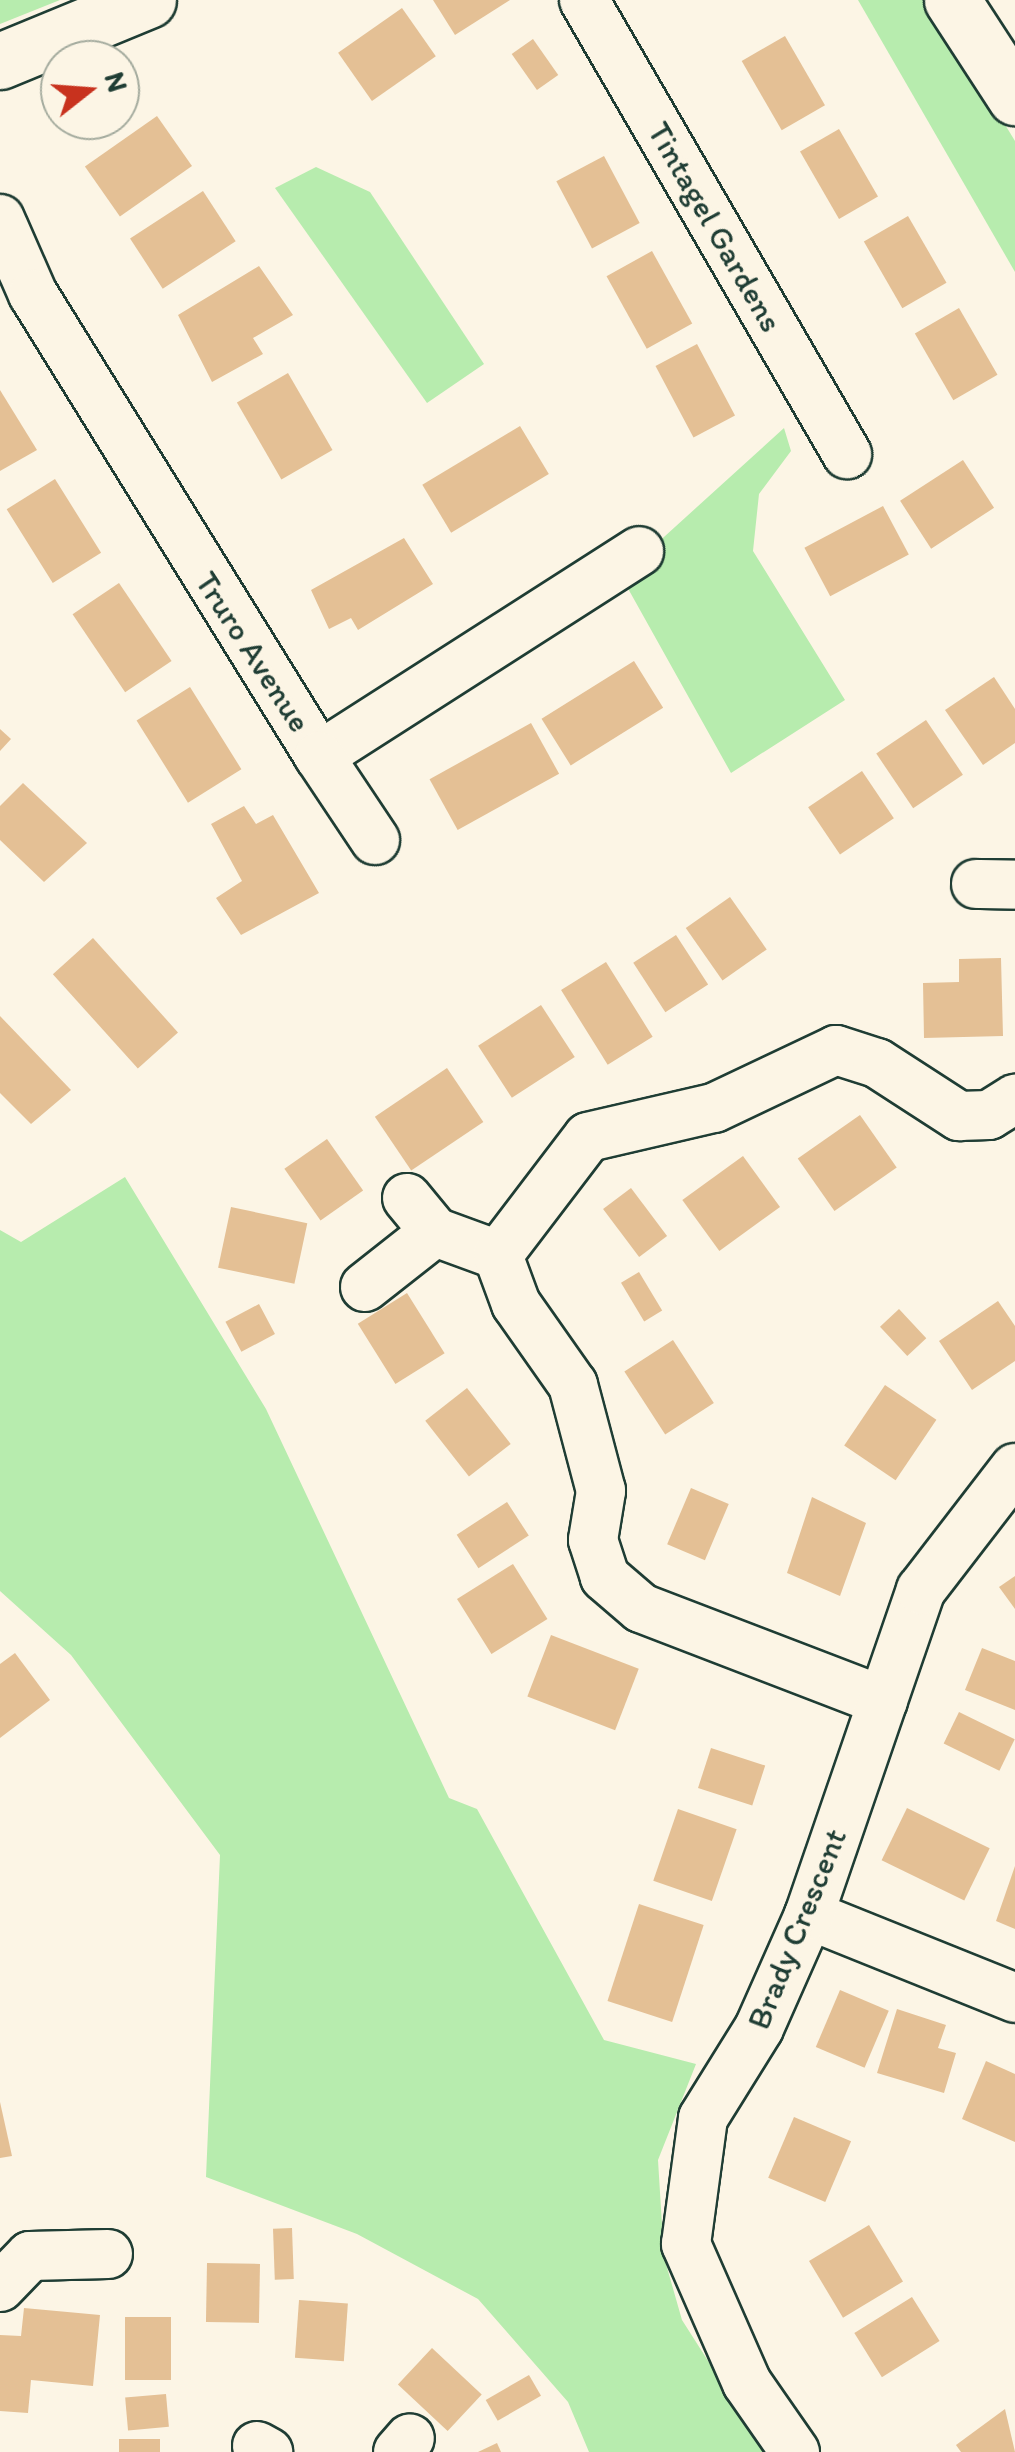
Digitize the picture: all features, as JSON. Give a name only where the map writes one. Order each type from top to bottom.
[{"type":"street","points":[[0,61],[148,0]]},
{"type":"street","name":"Tintagel Gardens","points":[[584,0],[848,454]]},
{"type":"street","points":[[952,0],[1015,96]]},
{"type":"street","name":"Truro Avenue","points":[[0,219],[50,323],[319,756],[639,551]]},
{"type":"street","points":[[319,756],[375,840]]},
{"type":"street","points":[[498,1255],[588,1136],[714,1108],[836,1050],[878,1063],[959,1116],[988,1115],[1015,1098]]},
{"type":"street","points":[[366,1287],[421,1215],[498,1255],[516,1304],[573,1385],[601,1491],[593,1540],[605,1577],[641,1608],[884,1701]]},
{"type":"street","name":"Brady Crescent","points":[[795,2452],[740,2368],[686,2244],[703,2118],[759,2028],[809,1915],[921,1590],[1015,1468]]},
{"type":"street","points":[[809,1915],[1015,1998]]},
{"type":"street","points":[[0,2287],[30,2256],[108,2254]]},
{"type":"green space","points":[[0,0],[60,0],[0,24]]},
{"type":"green space","points":[[858,0],[929,0],[1015,141],[1015,272]]},
{"type":"green space","points":[[316,167],[370,192],[484,364],[427,403],[275,188]]},
{"type":"green space","points":[[784,428],[791,451],[759,494],[753,551],[845,700],[731,773],[621,576]]},
{"type":"green space","points":[[125,1177],[266,1409],[449,1798],[477,1809],[604,2040],[696,2064],[658,2160],[664,2257],[682,2320],[766,2452],[589,2452],[568,2402],[478,2299],[357,2234],[206,2177],[220,1855],[71,1655],[0,1591],[0,1230],[21,1242]]},
{"type":"building","points":[[433,0],[510,0],[455,35]]},
{"type":"building","points":[[402,8],[436,56],[372,101],[338,53]]},
{"type":"building","points":[[785,36],[825,105],[782,130],[742,61]]},
{"type":"building","points":[[533,39],[558,75],[537,90],[512,54]]},
{"type":"building","points":[[157,116],[192,166],[120,216],[85,166],[123,140],[140,140],[140,128]]},
{"type":"building","points":[[839,129],[878,197],[839,219],[800,152]]},
{"type":"building","points":[[604,156],[640,223],[592,248],[556,181]]},
{"type":"building","points":[[203,191],[236,241],[163,289],[130,238]]},
{"type":"building","points":[[908,216],[946,283],[902,308],[864,242]]},
{"type":"building","points":[[652,251],[692,324],[647,349],[607,276]]},
{"type":"building","points":[[259,266],[293,315],[253,338],[263,354],[212,382],[178,315]]},
{"type":"building","points":[[959,308],[998,375],[953,400],[915,334]]},
{"type":"building","points":[[697,344],[735,416],[694,438],[656,366]]},
{"type":"building","points":[[288,373],[332,450],[281,480],[237,402]]},
{"type":"building","points":[[0,390],[37,450],[0,471]]},
{"type":"building","points":[[520,426],[549,474],[451,533],[422,485]]},
{"type":"building","points":[[963,460],[994,508],[931,549],[900,501]]},
{"type":"building","points":[[55,479],[101,553],[53,583],[7,509]]},
{"type":"building","points":[[883,506],[909,555],[830,596],[804,548]]},
{"type":"building","points":[[404,538],[433,584],[358,630],[351,618],[329,629],[311,590]]},
{"type":"building","points":[[119,583],[172,661],[125,692],[73,614]]},
{"type":"building","points":[[634,661],[663,708],[571,765],[542,719]]},
{"type":"building","points":[[994,677],[1015,709],[1015,743],[983,765],[945,710]]},
{"type":"building","points":[[190,687],[241,769],[188,803],[137,720]]},
{"type":"building","points":[[926,720],[963,775],[913,808],[876,754]]},
{"type":"building","points":[[531,723],[559,774],[458,830],[430,779]]},
{"type":"building","points":[[0,729],[11,739],[0,751]]},
{"type":"building","points":[[862,771],[894,818],[840,855],[808,807]]},
{"type":"building","points":[[23,783],[87,843],[44,882],[0,840],[0,806]]},
{"type":"building","points":[[244,806],[256,824],[273,815],[319,893],[241,935],[216,898],[242,881],[211,824]]},
{"type":"building","points":[[730,897],[767,949],[722,980],[686,928]]},
{"type":"building","points":[[676,935],[708,984],[665,1012],[633,963]]},
{"type":"building","points":[[93,938],[178,1032],[138,1069],[53,974]]},
{"type":"building","points":[[1001,958],[1003,1036],[924,1038],[923,983],[959,982],[959,959]]},
{"type":"building","points":[[606,962],[653,1037],[608,1065],[561,990]]},
{"type":"building","points":[[541,1005],[575,1057],[512,1098],[478,1046]]},
{"type":"building","points":[[0,1016],[71,1090],[31,1124],[0,1093]]},
{"type":"building","points":[[447,1068],[483,1122],[411,1171],[375,1117]]},
{"type":"building","points":[[860,1115],[897,1167],[834,1211],[798,1159]]},
{"type":"building","points":[[327,1139],[363,1191],[321,1220],[284,1169]]},
{"type":"building","points":[[743,1156],[780,1207],[719,1251],[682,1200]]},
{"type":"building","points":[[631,1188],[667,1236],[639,1257],[603,1209]]},
{"type":"building","points":[[231,1207],[307,1223],[294,1284],[218,1268]]},
{"type":"building","points":[[639,1272],[662,1311],[644,1321],[621,1283]]},
{"type":"building","points":[[407,1293],[445,1353],[395,1384],[358,1324]]},
{"type":"building","points":[[998,1301],[1015,1326],[1015,1361],[972,1390],[939,1341]]},
{"type":"building","points":[[259,1304],[275,1334],[241,1352],[225,1322]]},
{"type":"building","points":[[899,1309],[926,1338],[907,1356],[880,1327]]},
{"type":"building","points":[[673,1340],[714,1403],[665,1434],[624,1372]]},
{"type":"building","points":[[885,1385],[936,1420],[896,1480],[844,1446]]},
{"type":"building","points":[[467,1388],[511,1444],[469,1477],[425,1421]]},
{"type":"building","points":[[691,1488],[729,1504],[705,1560],[667,1544]]},
{"type":"building","points":[[812,1497],[866,1523],[840,1596],[787,1573]]},
{"type":"building","points":[[507,1502],[529,1536],[478,1568],[457,1535]]},
{"type":"building","points":[[513,1564],[547,1619],[491,1654],[457,1599]]},
{"type":"building","points":[[1015,1576],[1015,1609],[999,1587]]},
{"type":"building","points":[[551,1635],[639,1669],[615,1730],[527,1697]]},
{"type":"building","points":[[982,1648],[1015,1661],[1015,1710],[965,1690]]},
{"type":"building","points":[[15,1653],[50,1700],[0,1738],[0,1664]]},
{"type":"building","points":[[959,1712],[1015,1739],[999,1771],[944,1743]]},
{"type":"building","points":[[711,1748],[765,1766],[752,1806],[698,1788]]},
{"type":"building","points":[[907,1808],[990,1848],[964,1900],[882,1860]]},
{"type":"building","points":[[678,1809],[737,1829],[712,1901],[653,1881]]},
{"type":"building","points":[[1015,1866],[1015,1929],[996,1921]]},
{"type":"building","points":[[639,1904],[704,1925],[672,2022],[607,2001]]},
{"type":"building","points":[[840,1990],[889,2011],[865,2068],[816,2047]]},
{"type":"building","points":[[897,2009],[946,2025],[938,2048],[956,2053],[944,2093],[877,2073]]},
{"type":"building","points":[[986,2061],[1015,2074],[1015,2142],[962,2119]]},
{"type":"building","points":[[0,2102],[12,2156],[0,2158]]},
{"type":"building","points":[[794,2117],[851,2141],[825,2202],[768,2178]]},
{"type":"building","points":[[869,2225],[903,2282],[843,2318],[809,2261]]},
{"type":"building","points":[[292,2228],[294,2279],[275,2280],[273,2229]]},
{"type":"building","points":[[207,2263],[260,2264],[259,2323],[206,2322]]},
{"type":"building","points":[[912,2297],[940,2341],[882,2377],[854,2333]]},
{"type":"building","points":[[299,2300],[348,2303],[344,2361],[295,2358]]},
{"type":"building","points":[[24,2308],[100,2315],[93,2386],[31,2380],[28,2413],[0,2411],[0,2335],[21,2336]]},
{"type":"building","points":[[125,2317],[171,2317],[171,2380],[125,2380]]},
{"type":"building","points":[[432,2348],[482,2394],[448,2431],[398,2385]]},
{"type":"building","points":[[529,2375],[541,2396],[498,2421],[486,2400]]},
{"type":"building","points":[[166,2394],[169,2427],[128,2430],[125,2398]]},
{"type":"building","points":[[1005,2409],[1015,2452],[961,2452],[956,2445]]},
{"type":"building","points":[[119,2439],[160,2439],[160,2452],[119,2452]]},
{"type":"building","points":[[497,2443],[501,2452],[478,2452]]}]
